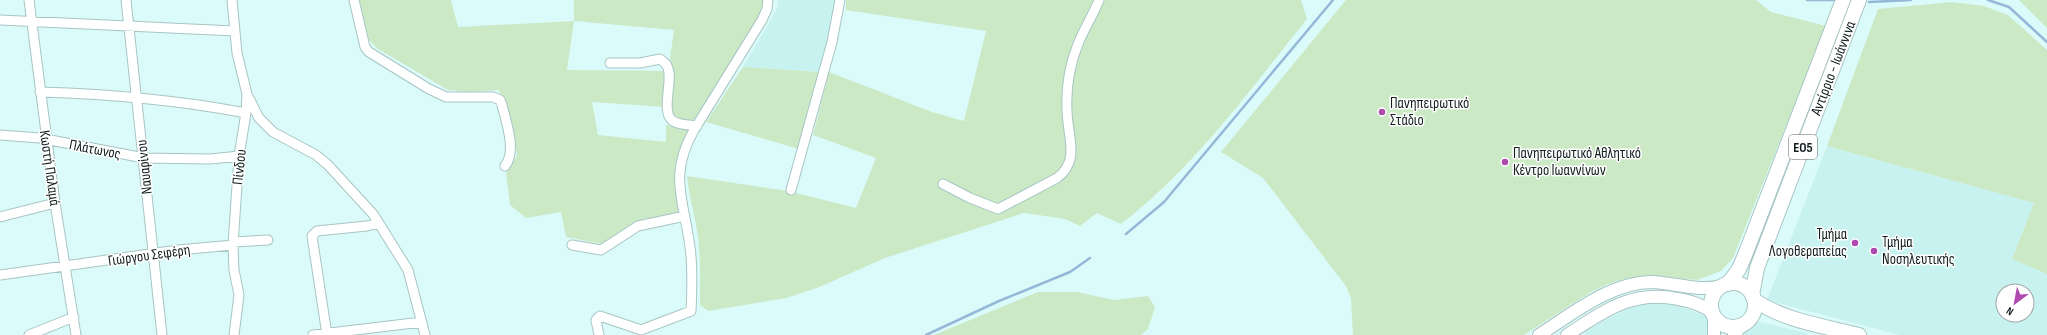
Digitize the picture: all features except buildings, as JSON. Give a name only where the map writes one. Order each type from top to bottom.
[{"type":"highway","name":"Αντίρριο - Ιωάννινα","points":[[1725,285],[1739,269],[1745,255],[1843,0]]},
{"type":"highway","name":"Αντίρριο - Ιωάννινα","points":[[1753,298],[1757,268],[1859,0]]},
{"type":"highway","points":[[1725,285],[1739,285],[1749,290],[1753,298],[1767,309],[1785,316],[1859,335]]},
{"type":"highway","name":"ΕΟ5","points":[[1713,315],[1712,300],[1714,295],[1725,285]]},
{"type":"highway","name":"ΕΟ5","points":[[1741,327],[1754,312],[1753,298]]},
{"type":"highway","points":[[1713,315],[1723,325],[1735,327],[1741,327],[1765,316],[1785,316]]},
{"type":"main road","points":[[1539,335],[1592,302],[1633,285],[1657,283],[1703,290],[1725,285]]},
{"type":"main road","points":[[1566,335],[1608,309],[1637,298],[1650,296],[1672,297],[1699,304],[1713,315]]},
{"type":"main road","name":"ΕΟ5","points":[[1713,315],[1714,335]]},
{"type":"street","name":"Κωστή Παλαμά","points":[[29,0],[46,139],[76,335]]},
{"type":"street","name":"Ναυαρίνου","points":[[126,0],[162,335]]},
{"type":"street","name":"Πίνδου","points":[[232,0],[237,53],[247,94],[246,113],[239,156],[233,243],[234,270],[239,295],[234,335]]},
{"type":"street","points":[[354,0],[365,48],[369,52],[425,87],[446,97],[493,97],[500,100],[510,146],[509,158],[505,166]]},
{"type":"street","points":[[599,335],[596,320],[600,316],[606,316],[639,332],[691,311],[692,270],[679,179],[680,163],[685,147],[697,126],[762,20],[767,9],[768,0]]},
{"type":"street","points":[[791,190],[832,42],[840,0]]},
{"type":"street","points":[[943,184],[970,198],[998,209],[1057,178],[1065,172],[1071,161],[1066,110],[1073,64],[1078,44],[1099,0]]},
{"type":"street","points":[[0,20],[234,31]]},
{"type":"street","points":[[610,63],[640,63],[660,59],[667,66],[669,76],[667,109],[669,117],[675,122],[697,126]]},
{"type":"street","points":[[40,92],[89,93],[137,97],[246,113]]},
{"type":"street","points":[[247,94],[257,114],[273,132],[316,155],[328,165],[359,198],[379,223],[408,270],[425,335]]},
{"type":"street","name":"Πλάτωνος","points":[[0,135],[46,139],[144,158],[210,159],[239,156]]},
{"type":"street","points":[[0,217],[55,203]]},
{"type":"street","points":[[572,245],[602,250],[638,226],[685,216]]},
{"type":"street","points":[[327,334],[311,239],[313,234],[317,231],[367,226],[379,223]]},
{"type":"street","name":"Γιώργου Σεφέρη","points":[[0,276],[233,243],[268,240]]},
{"type":"street","points":[[29,335],[74,317]]},
{"type":"street","points":[[313,335],[422,322]]},
{"type":"shaded area","points":[[777,0],[837,0],[831,36],[820,72],[743,67],[778,7]]},
{"type":"shaded area","points":[[1827,146],[2034,203],[2012,259],[2047,274],[2047,335],[1899,335],[1767,300]]},
{"type":"shaded area","points":[[1666,303],[1681,306],[1705,316],[1710,323],[1706,335],[1584,335],[1586,331],[1603,321],[1636,305]]},
{"type":"shaded area","points":[[1760,322],[1808,333],[1808,335],[1739,335],[1741,330],[1750,323]]},
{"type":"green space","points":[[359,0],[451,0],[458,27],[574,21],[567,70],[669,71],[665,107],[592,102],[598,135],[666,142],[666,125],[692,128],[678,158],[676,175],[680,208],[677,213],[658,218],[645,218],[631,224],[602,244],[566,237],[561,212],[526,218],[510,205],[506,173],[517,156],[514,132],[510,132],[503,97],[498,90],[470,92],[448,90],[378,49],[369,40]]},
{"type":"green space","points":[[574,0],[764,0],[758,22],[696,123],[678,118],[671,111],[669,65],[674,30],[574,21]]},
{"type":"green space","points":[[846,0],[1301,0],[1307,19],[1220,128],[1197,154],[1148,202],[1121,224],[1097,213],[1080,226],[1065,219],[1024,213],[885,258],[817,288],[786,298],[708,311],[700,305],[699,246],[687,176],[788,191],[856,208],[876,158],[813,135],[829,72],[932,112],[964,121],[986,31],[846,10]]},
{"type":"green space","name":"Πανηπειρωτικό Αθλητικό Κέντρο Ιωαννίνων","points":[[1346,0],[1756,0],[1771,12],[1826,26],[1733,258],[1721,271],[1697,280],[1649,275],[1628,278],[1608,284],[1591,292],[1524,335],[1353,335],[1351,298],[1346,286],[1263,178],[1221,152]]},
{"type":"green space","points":[[2019,0],[2047,0],[2047,28]]},
{"type":"green space","points":[[1952,2],[1984,6],[2008,15],[2047,50],[2047,274],[2012,259],[2034,203],[1827,146],[1878,9]]},
{"type":"green space","points":[[743,67],[820,72],[799,149],[706,122]]},
{"type":"green space","points":[[1038,292],[1077,292],[1114,300],[1148,296],[1155,307],[1148,329],[1141,335],[934,335]]},
{"type":"waterway","points":[[1126,234],[1164,202],[1333,0]]},
{"type":"waterway","points":[[1807,0],[1834,0]]},
{"type":"waterway","points":[[1869,2],[1911,0]]},
{"type":"waterway","points":[[1988,0],[2009,7],[2047,42]]},
{"type":"waterway","points":[[926,335],[999,301],[1070,272],[1090,258]]},
{"type":"place","name":"Πανηπειρωτικό Στάδιο","points":[[1382,112]]},
{"type":"place","name":"Πανηπειρωτικό Αθλητικό Κέντρο Ιωαννίνων","points":[[1505,162]]},
{"type":"place","name":"Τμήμα Λογοθεραπείας","points":[[1855,243]]},
{"type":"place","name":"Τμήμα Νοσηλευτικής","points":[[1874,251]]}]
